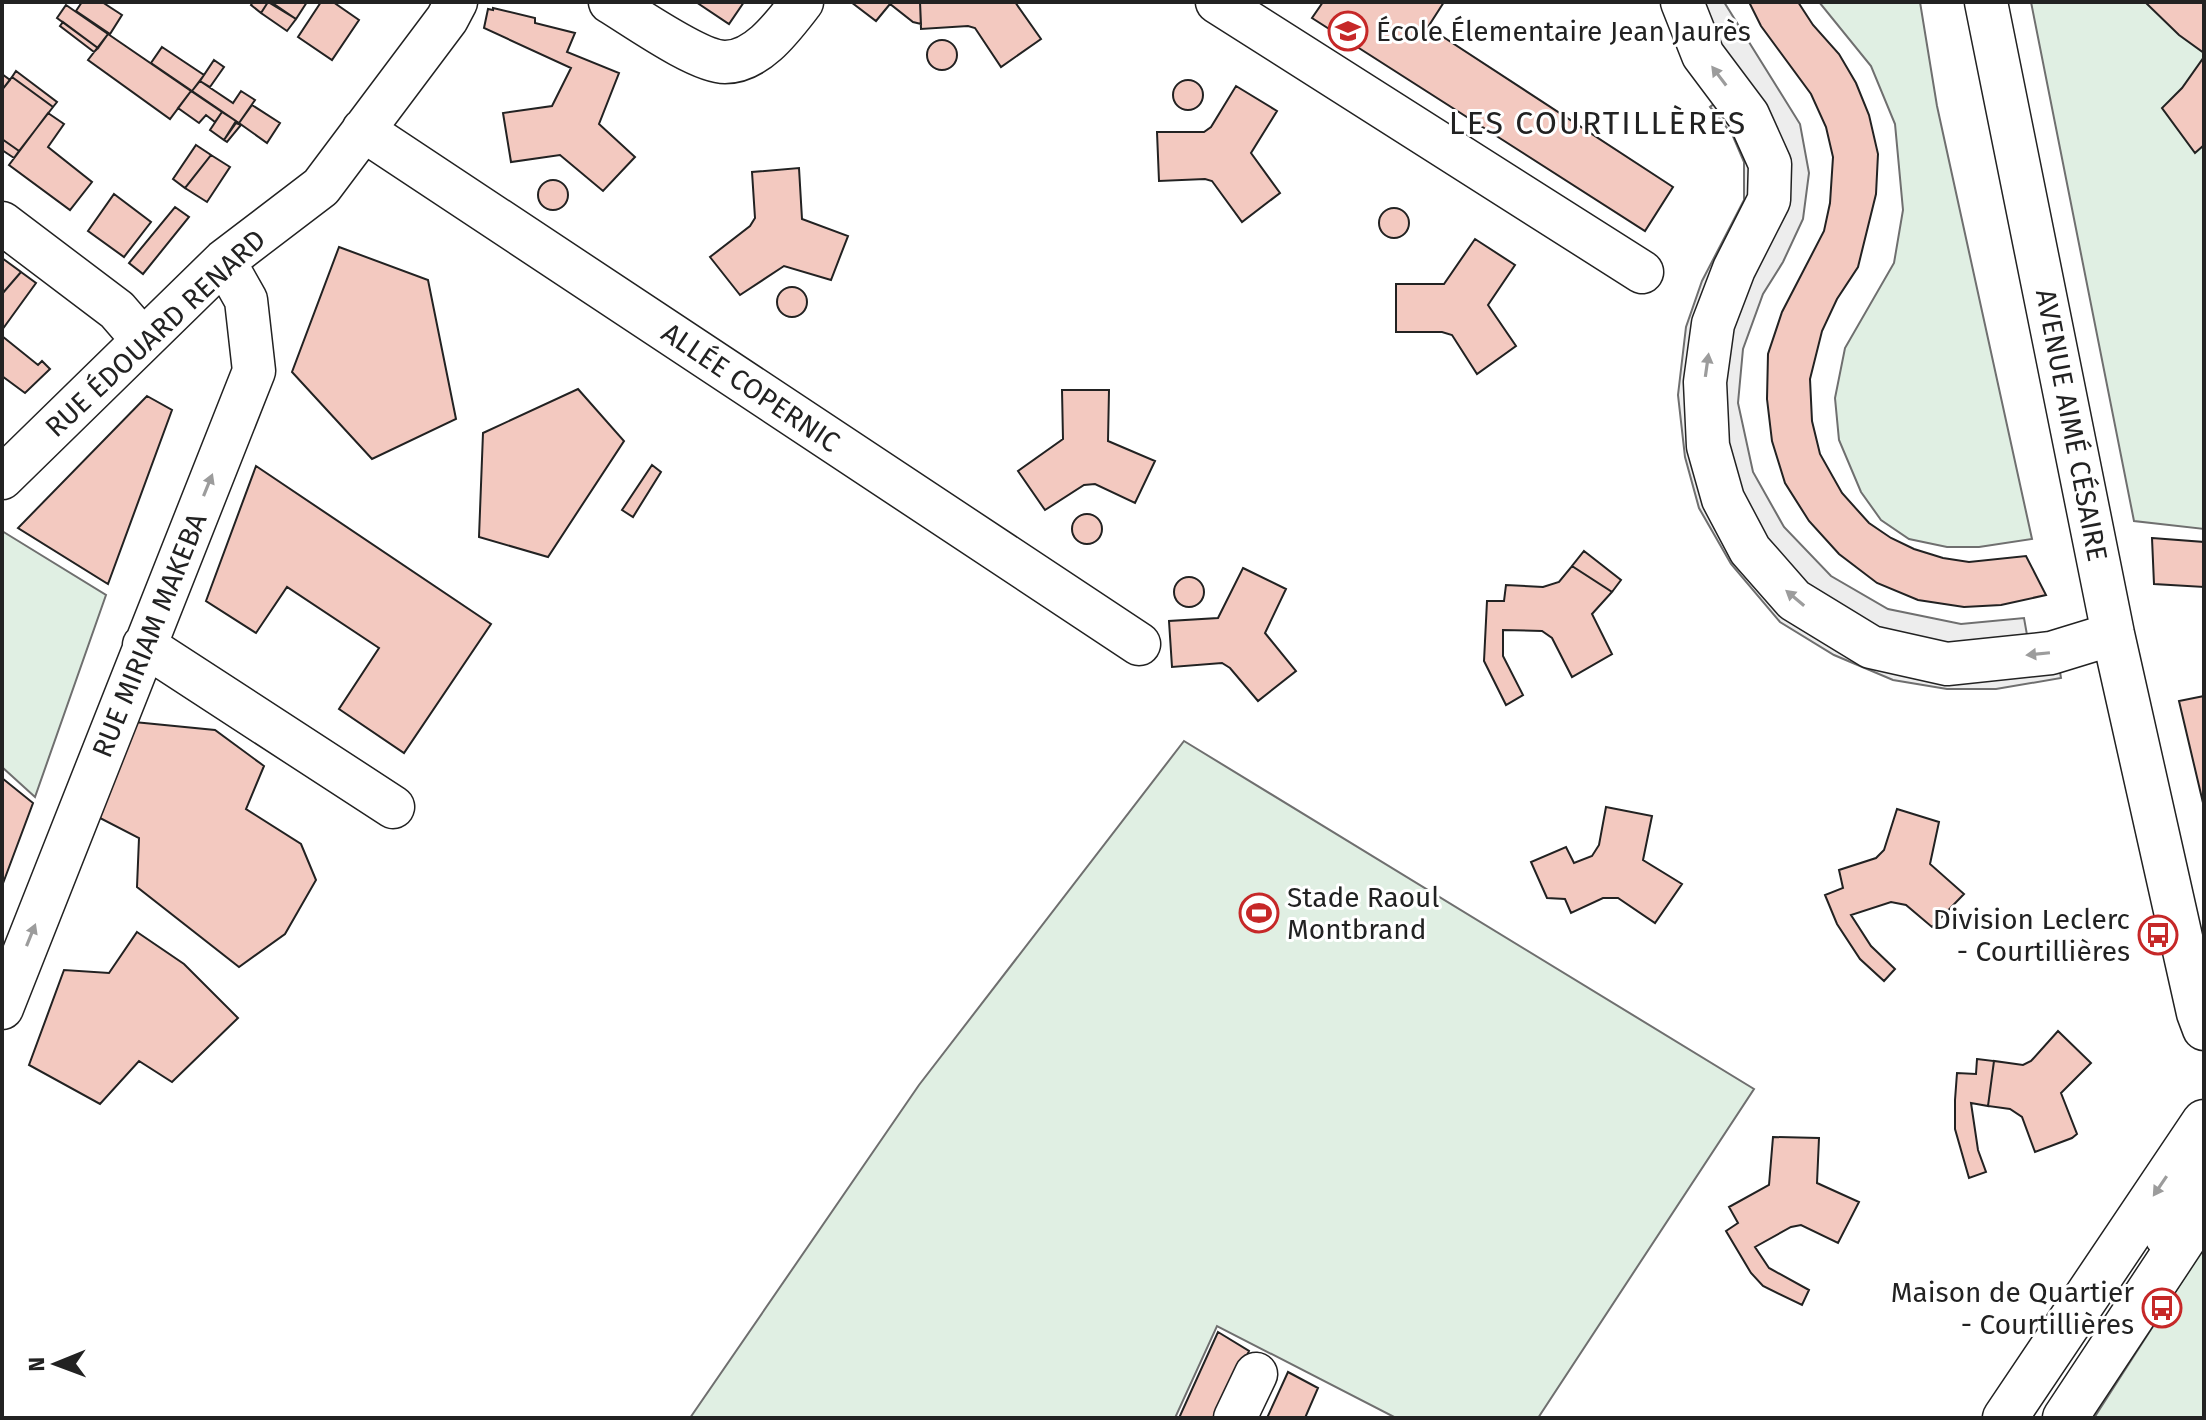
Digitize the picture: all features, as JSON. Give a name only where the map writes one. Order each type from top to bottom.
[{"type":"main road","points":[[2005,1418],[2204,1122]]},
{"type":"main road","points":[[2065,1418],[2204,1208]]},
{"type":"street","points":[[610,2],[688,49],[726,62],[763,46],[802,2]]},
{"type":"street","points":[[1217,2],[1642,272]]},
{"type":"street","points":[[1682,2],[1703,55],[1748,115],[1770,164],[1769,200],[1734,269],[1713,324],[1705,382],[1708,446],[1723,499],[1750,550],[1794,600],[1871,647],[1947,664],[2051,653],[2113,634]]},
{"type":"street","name":"AVENUE AIMÉ CÉSAIRE","points":[[1986,2],[2113,634],[2204,1029]]},
{"type":"street","name":"RUE ÉDOUARD RENARD","points":[[2,478],[224,261],[321,187],[363,130],[442,8]]},
{"type":"street","name":"ALLÉE COPERNIC","points":[[363,130],[1139,644]]},
{"type":"street","points":[[2,223],[117,310],[142,339]]},
{"type":"street","name":"RUE MIRIAM MAKEBA","points":[[2,1008],[254,371],[246,300],[224,261]]},
{"type":"street","points":[[144,645],[393,807]]},
{"type":"street","name":"AVENUE AIMÉ CÉSAIRE","points":[[2160,847],[2190,891],[2204,952]]},
{"type":"street","points":[[2047,1418],[2204,1179]]},
{"type":"street","points":[[1235,1418],[1256,1374]]},
{"type":"green space","points":[[1819,2],[1920,2],[1937,106],[2032,539],[1979,547],[1947,547],[1909,539],[1881,520],[1861,492],[1839,440],[1835,398],[1845,348],[1894,263],[1903,210],[1895,124],[1871,66]]},
{"type":"green space","points":[[2031,2],[2204,2],[2204,529],[2134,521]]},
{"type":"green space","points":[[2,531],[106,595],[35,797],[2,767]]},
{"type":"green space","name":"Stade Raoul Montbrand","points":[[1184,741],[1754,1089],[1538,1418],[1396,1418],[1217,1326],[1175,1418],[690,1418],[919,1085]]},
{"type":"green space","points":[[2204,1247],[2204,1418],[2094,1418]]},
{"type":"shaded area","points":[[1693,2],[1724,2],[1800,124],[1809,173],[1803,219],[1783,262],[1763,294],[1743,349],[1738,403],[1753,472],[1784,527],[1831,576],[1888,609],[1961,624],[2024,618],[2029,646],[1903,644],[1788,577],[1723,462],[1725,326],[1776,223]]},
{"type":"shaded area","points":[[1719,100],[1755,164],[1753,208],[1690,420],[1831,643],[2059,666],[2061,678],[1996,689],[1947,689],[1893,680],[1834,655],[1780,622],[1731,564],[1699,508],[1685,457],[1678,395],[1686,327],[1702,281],[1744,200],[1744,162],[1732,134],[1710,107]]},
{"type":"building","points":[[82,2],[102,2],[122,15],[110,34],[76,11]]},
{"type":"building","points":[[253,2],[268,2],[261,13],[251,5]]},
{"type":"building","points":[[268,2],[296,19],[287,31],[261,13]]},
{"type":"building","points":[[271,2],[307,2],[296,19]]},
{"type":"building","points":[[321,2],[333,2],[359,20],[332,60],[298,37]]},
{"type":"building","points":[[696,2],[744,2],[729,24]]},
{"type":"building","points":[[851,2],[920,2],[921,24],[913,22],[890,4],[876,21]]},
{"type":"building","points":[[920,2],[1015,2],[1041,39],[1001,67],[975,28],[921,29]]},
{"type":"building","points":[[1323,2],[1444,2],[1428,27],[1673,187],[1645,231],[1312,18]]},
{"type":"building","points":[[1749,2],[1798,2],[1813,25],[1839,54],[1856,83],[1869,115],[1878,154],[1876,194],[1858,267],[1837,299],[1822,331],[1810,379],[1812,421],[1820,454],[1842,493],[1869,523],[1891,538],[1943,558],[1969,562],[2026,556],[2046,595],[2001,605],[1964,607],[1918,600],[1877,583],[1839,554],[1809,521],[1785,483],[1772,441],[1767,399],[1768,354],[1782,312],[1824,231],[1830,203],[1833,157],[1826,127],[1811,94],[1761,26]]},
{"type":"building","points":[[2145,2],[2204,2],[2204,53],[2179,35]]},
{"type":"building","points":[[66,5],[108,34],[98,48],[57,18]]},
{"type":"building","points":[[488,9],[535,18],[535,23],[575,33],[567,52],[619,73],[599,124],[635,157],[603,191],[560,155],[511,162],[503,113],[552,106],[571,68],[484,28]]},
{"type":"building","points":[[63,22],[98,48],[94,52],[60,26]]},
{"type":"building","points":[[108,34],[191,91],[170,119],[88,60]]},
{"type":"building","points":[[942,40],[953,44],[957,55],[953,66],[942,70],[931,66],[927,55],[931,44]]},
{"type":"building","points":[[162,47],[204,75],[192,91],[151,63]]},
{"type":"building","points":[[2204,57],[2204,145],[2195,153],[2162,108],[2182,88]]},
{"type":"building","points":[[214,60],[224,67],[210,87],[200,81]]},
{"type":"building","points":[[16,71],[57,102],[53,107],[12,77]]},
{"type":"building","points":[[2,74],[10,80],[2,90]]},
{"type":"building","points":[[12,77],[53,107],[19,151],[2,139],[2,90]]},
{"type":"building","points":[[1188,80],[1199,84],[1203,95],[1199,106],[1188,110],[1177,106],[1173,95],[1177,84]]},
{"type":"building","points":[[200,81],[233,103],[241,91],[255,100],[239,123],[192,91]]},
{"type":"building","points":[[1236,86],[1277,111],[1251,153],[1280,193],[1242,222],[1212,181],[1159,181],[1157,132],[1204,132],[1211,127]]},
{"type":"building","points":[[191,91],[222,112],[215,122],[206,115],[199,123],[178,108]]},
{"type":"building","points":[[252,105],[280,123],[267,143],[239,123]]},
{"type":"building","points":[[222,112],[236,121],[224,140],[210,130]]},
{"type":"building","points":[[48,113],[64,124],[48,147],[92,182],[70,210],[9,165]]},
{"type":"building","points":[[236,123],[241,125],[227,142],[224,140]]},
{"type":"building","points":[[2,139],[19,151],[14,158],[2,150]]},
{"type":"building","points":[[196,145],[211,155],[185,188],[173,179]]},
{"type":"building","points":[[211,155],[230,167],[207,202],[185,188]]},
{"type":"building","points":[[799,168],[802,219],[848,236],[831,280],[784,266],[740,295],[710,257],[750,226],[755,218],[752,172]]},
{"type":"building","points":[[553,180],[564,184],[568,195],[564,206],[553,210],[542,206],[538,195],[542,184]]},
{"type":"building","points":[[114,194],[151,222],[124,257],[88,231]]},
{"type":"building","points":[[175,207],[189,217],[143,274],[129,263]]},
{"type":"building","points":[[1394,208],[1405,212],[1409,223],[1405,234],[1394,238],[1383,234],[1379,223],[1383,212]]},
{"type":"building","points":[[1475,239],[1515,265],[1488,305],[1516,346],[1477,374],[1452,335],[1442,332],[1396,332],[1396,284],[1444,284]]},
{"type":"building","points":[[339,247],[428,280],[456,419],[372,459],[292,372]]},
{"type":"building","points":[[2,258],[21,272],[2,294]]},
{"type":"building","points":[[21,272],[36,283],[2,330],[2,294]]},
{"type":"building","points":[[792,287],[803,291],[807,302],[803,313],[792,317],[781,313],[777,302],[781,291]]},
{"type":"building","points":[[2,336],[38,365],[42,361],[50,369],[25,393],[2,376]]},
{"type":"building","points":[[578,389],[624,441],[548,557],[479,537],[483,433]]},
{"type":"building","points":[[1062,390],[1109,390],[1108,441],[1155,461],[1135,503],[1095,484],[1084,485],[1045,510],[1018,471],[1063,439]]},
{"type":"building","points":[[147,396],[172,410],[108,584],[18,528]]},
{"type":"building","points":[[652,465],[661,472],[633,517],[622,510]]},
{"type":"building","points":[[256,466],[491,624],[404,753],[339,709],[379,648],[287,587],[256,633],[206,601]]},
{"type":"building","points":[[1087,514],[1098,518],[1102,529],[1098,540],[1087,544],[1076,540],[1072,529],[1076,518]]},
{"type":"building","points":[[2152,538],[2204,542],[2204,587],[2154,584]]},
{"type":"building","points":[[1584,551],[1621,580],[1612,592],[1572,566]]},
{"type":"building","points":[[1572,566],[1612,592],[1592,614],[1612,654],[1572,677],[1552,638],[1542,631],[1503,630],[1503,656],[1523,695],[1506,705],[1484,661],[1487,601],[1504,601],[1506,585],[1543,587],[1559,582]]},
{"type":"building","points":[[1243,568],[1286,589],[1265,633],[1296,671],[1258,701],[1222,663],[1172,667],[1169,621],[1218,618]]},
{"type":"building","points":[[1189,577],[1200,581],[1204,592],[1200,603],[1189,607],[1178,603],[1174,592],[1178,581]]},
{"type":"building","points":[[2204,696],[2204,807],[2179,701]]},
{"type":"building","points":[[134,722],[215,730],[264,766],[246,809],[301,844],[316,880],[285,934],[239,967],[137,887],[139,838],[98,817]]},
{"type":"building","points":[[2,778],[33,803],[2,886]]},
{"type":"building","points":[[1606,807],[1652,816],[1643,860],[1682,884],[1655,923],[1618,898],[1603,898],[1571,913],[1565,899],[1547,898],[1531,862],[1566,847],[1574,863],[1592,856],[1599,845]]},
{"type":"building","points":[[1897,809],[1939,822],[1930,864],[1964,894],[1932,927],[1906,905],[1891,902],[1851,915],[1871,946],[1895,969],[1884,981],[1860,959],[1837,924],[1825,895],[1843,888],[1839,870],[1876,858],[1884,850]]},
{"type":"building","points":[[137,932],[184,964],[238,1018],[172,1082],[139,1061],[100,1104],[29,1065],[64,970],[109,973]]},
{"type":"building","points":[[2058,1031],[2091,1063],[2061,1093],[2077,1134],[2035,1152],[2022,1117],[2010,1109],[1988,1106],[1994,1061],[2023,1065],[2031,1061]]},
{"type":"building","points":[[1977,1059],[1994,1061],[1988,1106],[1971,1103],[1978,1150],[1986,1172],[1969,1178],[1955,1129],[1955,1100],[1957,1073],[1976,1074]]},
{"type":"building","points":[[1773,1137],[1819,1138],[1817,1183],[1859,1202],[1838,1243],[1801,1225],[1791,1227],[1755,1247],[1769,1268],[1809,1290],[1802,1305],[1763,1286],[1751,1273],[1726,1231],[1738,1223],[1729,1207],[1769,1185]]},
{"type":"building","points":[[1218,1332],[1249,1351],[1219,1418],[1179,1418]]},
{"type":"building","points":[[1288,1372],[1318,1388],[1305,1418],[1267,1418]]},
{"type":"place","name":"École Élementaire Jean Jaurès","points":[[1348,31]]},
{"type":"place","name":"Stade Raoul Montbrand","points":[[1259,913]]},
{"type":"place","name":"Division Leclerc - Courtillières","points":[[2158,935]]},
{"type":"place","name":"Maison de Quartier - Courtillières","points":[[2162,1308]]},
{"type":"district","name":"LES COURTILLÈRES","points":[[1598,123]]}]
